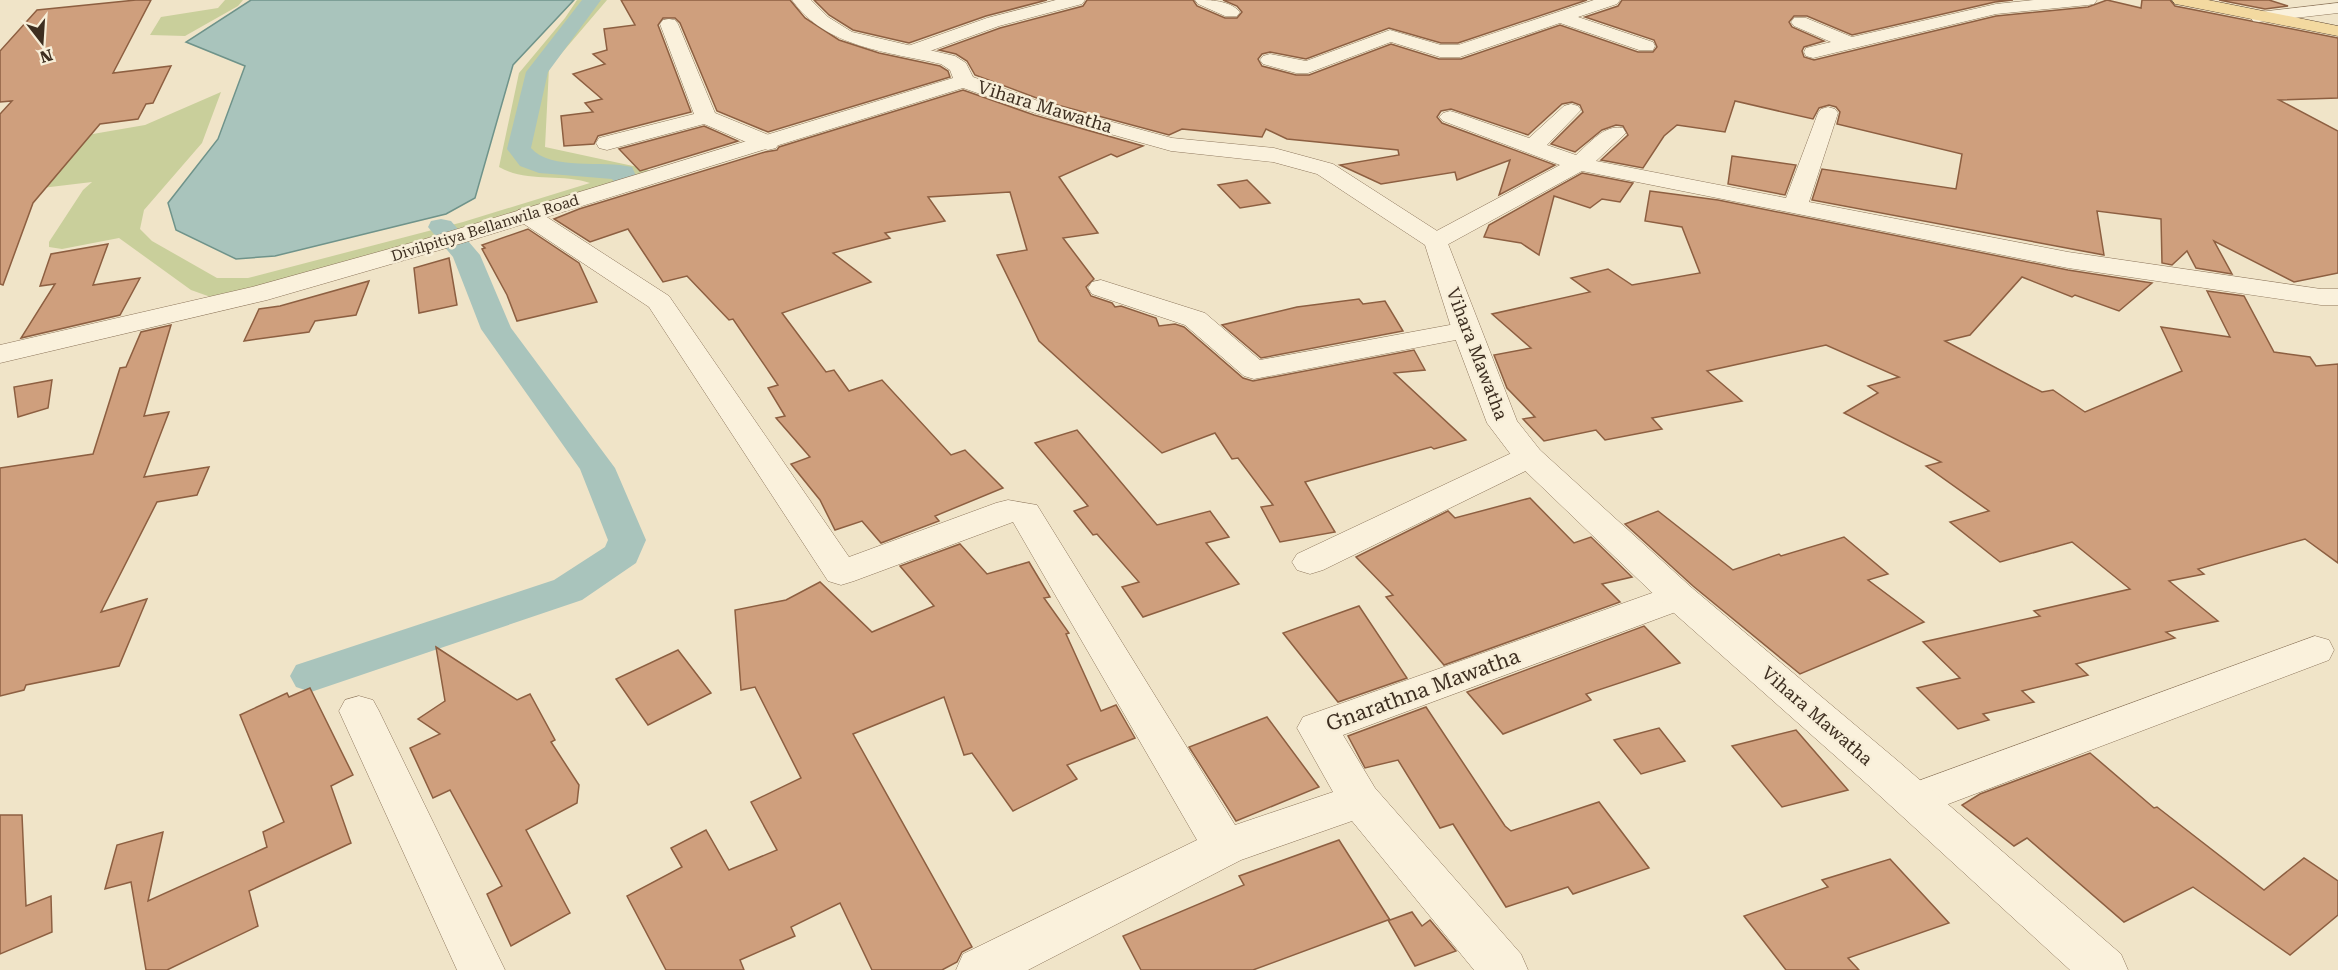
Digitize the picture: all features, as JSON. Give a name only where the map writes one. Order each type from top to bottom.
[{"type":"main road","points":[[2181,0],[2338,31]]},
{"type":"street","name":"Vihara Mawatha","points":[[801,0],[822,21],[846,36],[948,60],[959,68],[964,81],[1042,110],[1171,144],[1274,155],[1325,169],[1436,241],[1466,330],[1502,423],[1529,457],[1679,597],[1914,800],[2104,970]]},
{"type":"street","points":[[912,51],[993,22],[1076,0]]},
{"type":"street","points":[[1204,0],[1231,12]]},
{"type":"street","points":[[1270,60],[1296,67],[1308,67],[1390,36],[1440,51],[1460,51],[1611,0]]},
{"type":"street","points":[[1813,52],[1996,9],[2088,0]]},
{"type":"street","points":[[2259,16],[2338,8]]},
{"type":"street","points":[[1560,18],[1646,46]]},
{"type":"street","points":[[1800,22],[1852,44]]},
{"type":"street","points":[[669,24],[706,117]]},
{"type":"street","name":"Divilpitiya Bellanwila Road","points":[[0,354],[258,294],[768,143],[964,81]]},
{"type":"street","points":[[1533,146],[1570,110]]},
{"type":"street","points":[[1795,207],[1828,112]]},
{"type":"street","points":[[607,143],[706,117],[768,143]]},
{"type":"street","points":[[1450,117],[1580,164],[2068,260],[2321,297],[2338,297]]},
{"type":"street","points":[[1436,241],[1580,164],[1615,133]]},
{"type":"street","points":[[527,215],[659,302],[841,573],[1008,510],[1025,513],[1225,847]]},
{"type":"street","points":[[1101,288],[1195,319],[1254,370],[1466,330]]},
{"type":"street","points":[[1310,562],[1529,457]]},
{"type":"street","name":"Gnarathna Mawatha","points":[[1504,970],[1360,800],[1317,728],[1679,597]]},
{"type":"street","points":[[1914,800],[2314,650]]},
{"type":"street","points":[[359,711],[482,970]]},
{"type":"street","points":[[980,970],[1225,847],[1360,800]]},
{"type":"green space","points":[[225,0],[243,0],[238,6],[185,36],[150,35],[161,17],[218,8]]},
{"type":"green space","points":[[577,0],[607,0],[549,68],[545,147],[647,169],[655,177],[219,300],[191,290],[119,238],[62,249],[49,247],[49,242],[83,190],[92,182],[0,193],[0,150],[145,125],[221,92],[202,143],[144,210],[140,229],[152,241],[217,278],[248,278],[463,222],[590,183],[521,175],[499,167],[519,73],[565,18]]},
{"type":"water","points":[[251,0],[574,0],[513,65],[475,198],[446,214],[275,256],[236,259],[176,230],[168,203],[218,139],[245,66],[186,42]]},
{"type":"building","points":[[151,0],[113,73],[171,66],[153,103],[146,104],[138,119],[100,124],[33,203],[3,285],[0,284],[0,114],[12,101],[0,102],[0,51],[37,10]]},
{"type":"building","points":[[621,0],[790,0],[805,18],[839,40],[879,53],[940,66],[948,71],[950,77],[768,132],[717,111],[680,23],[675,18],[663,18],[658,25],[691,112],[598,136],[594,144],[564,146],[561,116],[593,112],[585,103],[602,99],[573,74],[605,64],[593,54],[607,50],[604,29],[635,25]]},
{"type":"building","points":[[814,0],[1047,0],[986,16],[909,43],[853,30],[829,15]]},
{"type":"building","points":[[1087,0],[1193,0],[1197,6],[1225,18],[1237,18],[1242,12],[1237,6],[1223,0],[1587,0],[1458,43],[1441,43],[1389,28],[1306,59],[1270,52],[1262,54],[1258,59],[1262,66],[1296,75],[1309,75],[1391,44],[1439,59],[1461,59],[1560,25],[1638,52],[1653,52],[1657,47],[1654,40],[1585,17],[1618,6],[1622,0],[2013,0],[1995,2],[1852,35],[1807,16],[1794,16],[1789,22],[1792,27],[1824,41],[1804,47],[1802,51],[1804,57],[1814,60],[1996,16],[2088,7],[2107,0],[2141,8],[2142,0],[2170,0],[2175,6],[2338,38],[2338,98],[2279,100],[2338,131],[2338,273],[2294,282],[2214,241],[2232,274],[2196,268],[2187,251],[2172,265],[2162,263],[2161,219],[2097,211],[2104,255],[1812,200],[1822,169],[1956,189],[1962,154],[1837,124],[1840,112],[1836,107],[1829,105],[1819,108],[1813,119],[1735,101],[1725,132],[1677,125],[1664,136],[1643,168],[1601,160],[1628,135],[1623,126],[1616,125],[1602,130],[1575,152],[1551,144],[1583,112],[1580,105],[1572,102],[1562,104],[1528,135],[1451,109],[1441,111],[1437,117],[1442,123],[1555,165],[1499,195],[1510,160],[1457,180],[1455,172],[1381,184],[1340,165],[1399,155],[1398,150],[1287,139],[1266,129],[1262,137],[1182,129],[1169,135],[1050,103],[975,75],[967,61],[956,54],[939,50],[1000,28],[1083,6]]},
{"type":"building","points":[[2219,0],[2269,0],[2288,6],[2265,9]]},
{"type":"building","points":[[963,90],[1034,115],[1143,146],[1117,157],[1111,154],[1059,177],[1098,233],[1063,238],[1094,279],[1086,287],[1091,296],[1112,303],[1115,307],[1121,306],[1156,318],[1159,326],[1175,324],[1184,327],[1243,378],[1253,381],[1414,350],[1425,370],[1394,373],[1466,440],[1434,449],[1431,447],[1305,482],[1335,532],[1280,542],[1261,507],[1273,505],[1238,458],[1232,459],[1215,433],[1162,453],[1039,341],[997,255],[1027,250],[1010,192],[928,197],[945,221],[885,233],[890,238],[833,253],[871,282],[782,313],[826,372],[834,370],[849,391],[882,380],[951,455],[965,450],[1003,488],[935,516],[939,521],[881,543],[862,521],[835,530],[820,500],[791,464],[810,457],[776,418],[785,416],[768,388],[778,385],[733,319],[729,320],[687,276],[663,282],[628,229],[590,242],[554,219],[579,209],[777,150],[779,147]]},
{"type":"building","points":[[704,126],[738,141],[640,171],[619,149]]},
{"type":"building","points":[[1732,156],[1796,165],[1785,195],[1728,184]]},
{"type":"building","points":[[1582,173],[1633,183],[1620,202],[1602,199],[1590,208],[1554,196],[1539,255],[1521,243],[1484,237],[1489,225]]},
{"type":"building","points":[[1247,180],[1270,203],[1240,208],[1218,185]]},
{"type":"building","points":[[1650,191],[1718,200],[2068,270],[2152,283],[2119,311],[2075,295],[2072,297],[2022,277],[1970,335],[1945,341],[2042,392],[2053,390],[2085,412],[2182,371],[2161,327],[2230,337],[2207,291],[2244,296],[2274,352],[2310,357],[2316,366],[2338,364],[2338,563],[2305,539],[2198,569],[2204,574],[2169,581],[2218,621],[2166,632],[2175,638],[2076,664],[2088,675],[2022,691],[2034,702],[1983,714],[1989,720],[1958,729],[1917,688],[1960,678],[1923,642],[2040,616],[2034,611],[2130,589],[2072,542],[2000,562],[1950,522],[1989,511],[1926,466],[1941,462],[1844,413],[1878,393],[1868,386],[1899,377],[1826,345],[1707,371],[1742,401],[1652,418],[1662,429],[1605,440],[1596,430],[1544,441],[1523,419],[1535,417],[1507,388],[1494,355],[1531,348],[1492,314],[1590,292],[1571,278],[1608,269],[1632,285],[1700,273],[1682,227],[1645,221]]},
{"type":"building","points":[[528,229],[579,263],[597,302],[517,321],[482,245]]},
{"type":"building","points":[[108,244],[93,285],[140,278],[120,315],[21,338],[55,284],[40,286],[51,254]]},
{"type":"building","points":[[449,258],[457,305],[419,313],[414,268]]},
{"type":"building","points":[[369,281],[356,315],[315,321],[309,332],[244,341],[259,309],[280,306]]},
{"type":"building","points":[[1359,299],[1363,304],[1385,301],[1403,331],[1261,358],[1222,325],[1297,307]]},
{"type":"building","points":[[171,325],[144,416],[169,412],[144,477],[209,467],[197,495],[157,502],[101,612],[147,599],[119,666],[26,685],[24,690],[0,696],[0,468],[93,454],[120,368],[126,367],[141,332]]},
{"type":"building","points":[[52,380],[48,408],[18,417],[14,387]]},
{"type":"building","points":[[1077,430],[1157,525],[1210,511],[1229,537],[1206,543],[1239,584],[1143,617],[1122,587],[1139,582],[1097,534],[1093,535],[1074,511],[1088,506],[1035,443]]},
{"type":"building","points":[[1530,498],[1574,543],[1591,537],[1632,577],[1602,584],[1620,602],[1444,665],[1386,597],[1393,595],[1356,557],[1448,511],[1455,518]]},
{"type":"building","points":[[1658,511],[1733,570],[1779,554],[1781,556],[1844,537],[1888,574],[1868,580],[1924,622],[1800,674],[1693,586],[1625,524]]},
{"type":"building","points":[[960,544],[987,574],[1029,562],[1050,597],[1044,598],[1069,633],[1066,634],[1101,711],[1116,705],[1135,738],[1067,765],[1077,779],[1013,811],[972,753],[964,755],[944,697],[853,734],[972,947],[962,952],[957,962],[942,970],[872,970],[840,903],[791,927],[795,936],[740,960],[744,970],[666,970],[627,896],[682,867],[671,848],[706,830],[729,870],[777,850],[751,802],[801,778],[755,687],[741,690],[735,610],[786,600],[820,582],[872,632],[934,606],[900,566]]},
{"type":"building","points":[[1359,606],[1407,678],[1338,702],[1283,633]]},
{"type":"building","points":[[1644,626],[1680,663],[1586,694],[1591,700],[1503,734],[1467,692]]},
{"type":"building","points":[[436,647],[517,700],[530,694],[555,740],[551,742],[579,785],[577,803],[526,830],[570,913],[511,946],[487,894],[502,886],[450,790],[433,798],[410,748],[440,734],[418,719],[445,701]]},
{"type":"building","points":[[678,650],[711,693],[648,725],[616,679]]},
{"type":"building","points":[[310,688],[353,775],[331,786],[351,843],[249,891],[258,926],[167,970],[146,970],[131,882],[105,889],[117,845],[163,832],[148,901],[267,847],[263,832],[284,822],[240,715],[287,693],[289,697]]},
{"type":"building","points":[[1426,707],[1505,826],[1511,831],[1599,802],[1649,868],[1573,894],[1568,887],[1506,907],[1453,824],[1440,828],[1398,760],[1365,768],[1348,736]]},
{"type":"building","points":[[1267,717],[1319,787],[1236,821],[1189,747]]},
{"type":"building","points":[[1659,728],[1685,761],[1641,774],[1614,740]]},
{"type":"building","points":[[1796,730],[1848,790],[1782,807],[1732,746]]},
{"type":"building","points":[[2090,753],[2154,808],[2157,807],[2264,890],[2304,858],[2338,881],[2338,915],[2290,955],[2193,887],[2124,922],[2027,838],[2014,846],[1962,805],[1980,794]]},
{"type":"building","points":[[0,815],[22,815],[26,906],[51,896],[52,932],[0,954]]},
{"type":"building","points":[[1339,840],[1390,920],[1412,912],[1422,926],[1430,920],[1456,951],[1415,966],[1388,920],[1253,970],[1141,970],[1123,936],[1244,885],[1239,876]]},
{"type":"building","points":[[1890,859],[1949,923],[1848,958],[1859,970],[1786,970],[1744,916],[1828,887],[1822,880]]},
{"type":"waterway","points":[[592,0],[537,72],[519,149],[529,161],[548,168],[623,172],[624,178]]},
{"type":"waterway","points":[[311,676],[568,590],[622,554],[627,540],[597,468],[496,329],[466,255],[441,227]]}]
